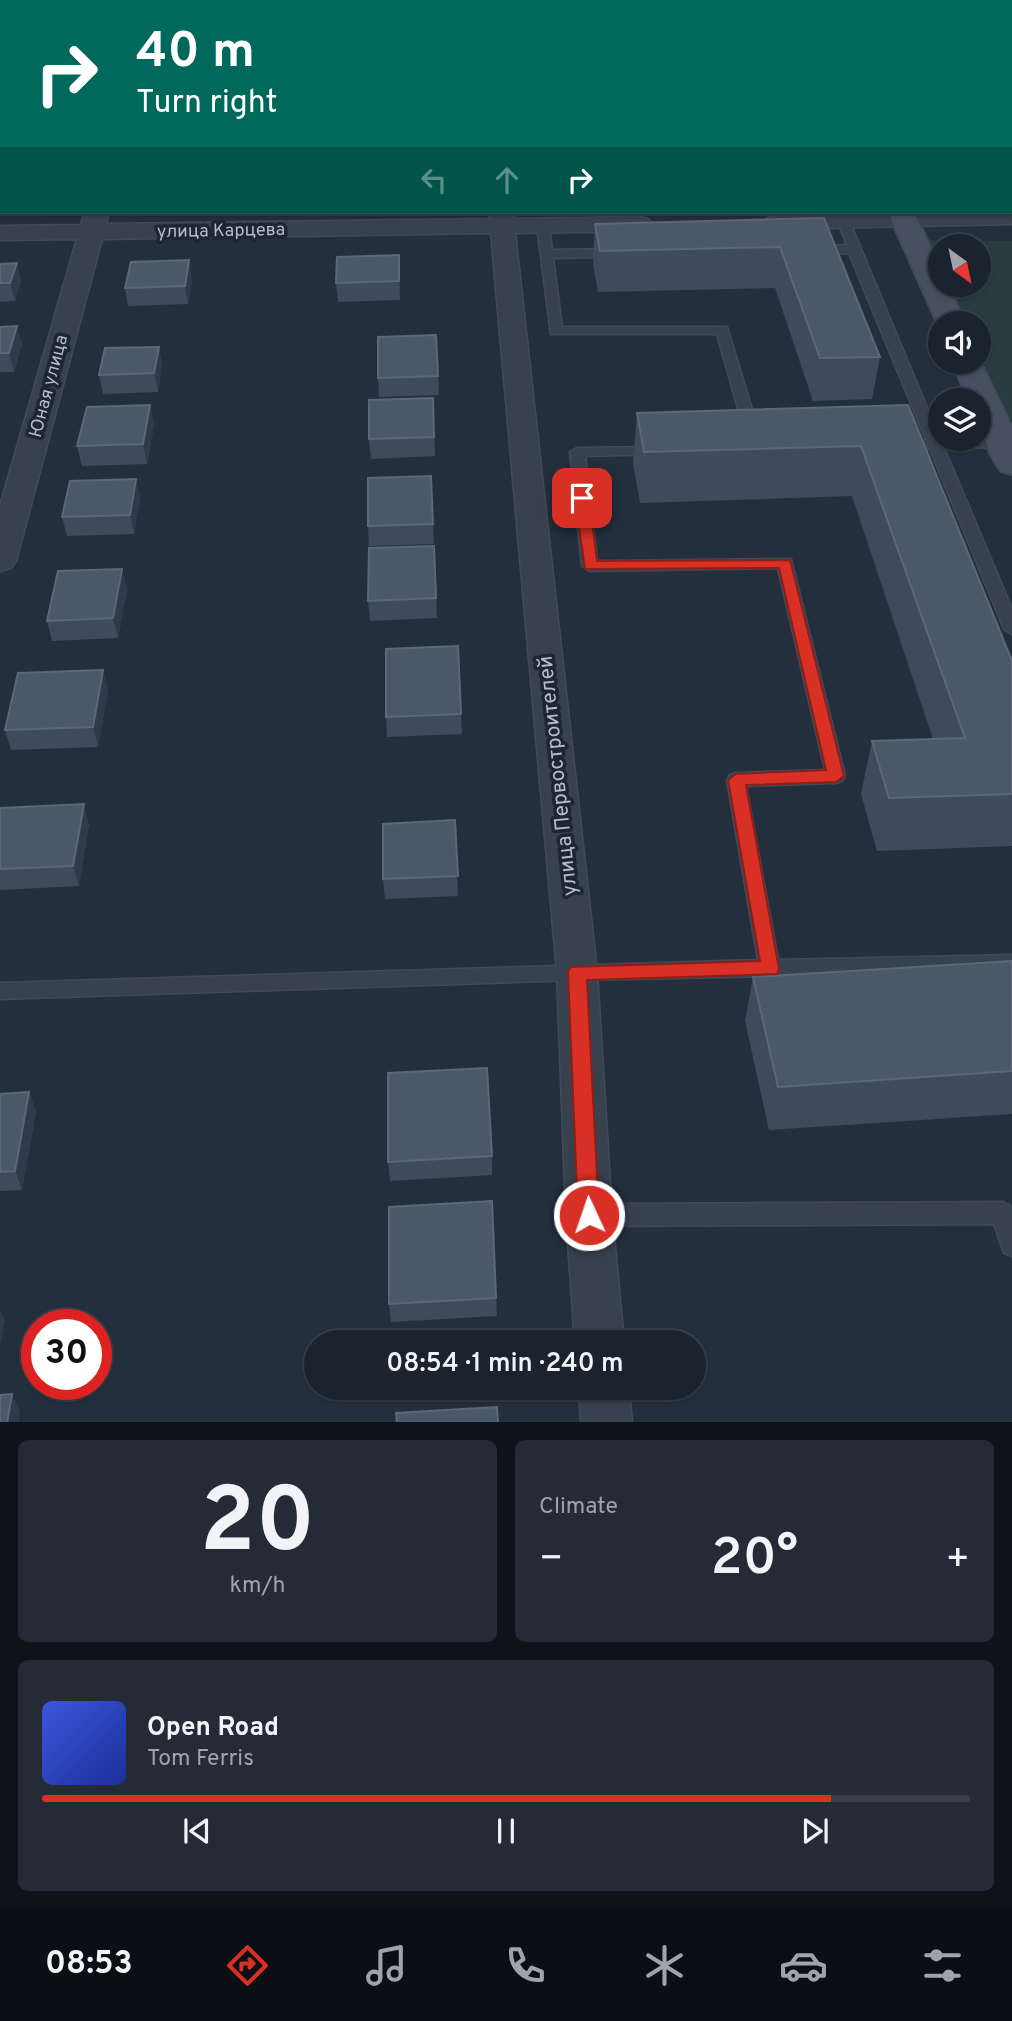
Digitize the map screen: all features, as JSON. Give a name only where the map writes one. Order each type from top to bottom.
[{"type":"main road","points":[[903,215],[945,311]]},
{"type":"main road","points":[[972,374],[1007,453]]},
{"type":"street","points":[[747,222],[843,220],[903,215],[1012,217]]},
{"type":"street","name":"улица Карцева","points":[[0,233],[94,222],[501,218],[543,226],[666,224]]},
{"type":"street","name":"улица Первостроителей","points":[[501,218],[577,972],[589,1215],[599,1330]]},
{"type":"street","name":"Юная улица","points":[[0,561],[94,222]]},
{"type":"street","points":[[605,1400],[607,1422]]},
{"type":"lane","points":[[843,220],[928,427]]},
{"type":"lane","points":[[543,226],[556,331],[722,330],[756,450]]},
{"type":"lane","points":[[797,251],[854,249]]},
{"type":"lane","points":[[547,254],[630,253]]},
{"type":"lane","points":[[890,446],[928,444]]},
{"type":"lane","points":[[674,451],[577,452],[590,566],[785,564],[836,776],[736,780],[770,969]]},
{"type":"lane","points":[[938,451],[1012,629]]},
{"type":"lane","points":[[0,991],[577,972],[1012,963]]},
{"type":"lane","points":[[589,1215],[1008,1213],[1012,1245]]},
{"type":"green space","points":[[991,241],[1012,241],[1012,429],[986,374],[991,374],[991,311],[956,311],[950,298],[991,297]]},
{"type":"building","points":[[824,218],[880,357],[820,358],[780,247],[600,251],[595,224]]},
{"type":"building","points":[[399,255],[399,281],[336,283],[337,257]]},
{"type":"building","points":[[189,260],[185,286],[125,288],[131,262]]},
{"type":"building","points":[[17,263],[10,283],[0,283],[0,264]]},
{"type":"building","points":[[17,326],[9,353],[0,353],[0,327]]},
{"type":"building","points":[[436,335],[438,376],[378,378],[378,337]]},
{"type":"building","points":[[159,347],[154,373],[99,375],[105,348]]},
{"type":"building","points":[[433,398],[434,437],[369,439],[369,400]]},
{"type":"building","points":[[150,405],[143,444],[77,446],[87,407]]},
{"type":"building","points":[[908,405],[1012,661],[1012,794],[889,798],[872,741],[965,738],[861,446],[644,452],[637,413]]},
{"type":"building","points":[[431,476],[433,524],[368,526],[368,478]]},
{"type":"building","points":[[136,479],[130,515],[62,517],[70,481]]},
{"type":"building","points":[[434,546],[436,598],[368,601],[369,548]]},
{"type":"building","points":[[122,569],[113,618],[47,621],[58,571]]},
{"type":"building","points":[[458,646],[461,714],[386,717],[386,649]]},
{"type":"building","points":[[103,670],[93,727],[5,730],[18,673]]},
{"type":"building","points":[[84,804],[73,866],[0,869],[0,808]]},
{"type":"building","points":[[455,820],[458,876],[383,879],[383,824]]},
{"type":"building","points":[[1012,961],[1012,1071],[778,1087],[753,977]]},
{"type":"building","points":[[487,1068],[492,1156],[388,1162],[388,1073]]},
{"type":"building","points":[[29,1092],[15,1171],[0,1172],[0,1094]]},
{"type":"building","points":[[492,1201],[496,1298],[389,1304],[389,1207]]},
{"type":"building","points":[[12,1394],[7,1422],[0,1422],[0,1395]]},
{"type":"building","points":[[497,1407],[498,1422],[397,1422],[396,1413]]},
{"type":"route","points":[[582,498],[590,566],[785,564],[836,776],[736,780],[770,969],[577,972],[589,1215]]}]
